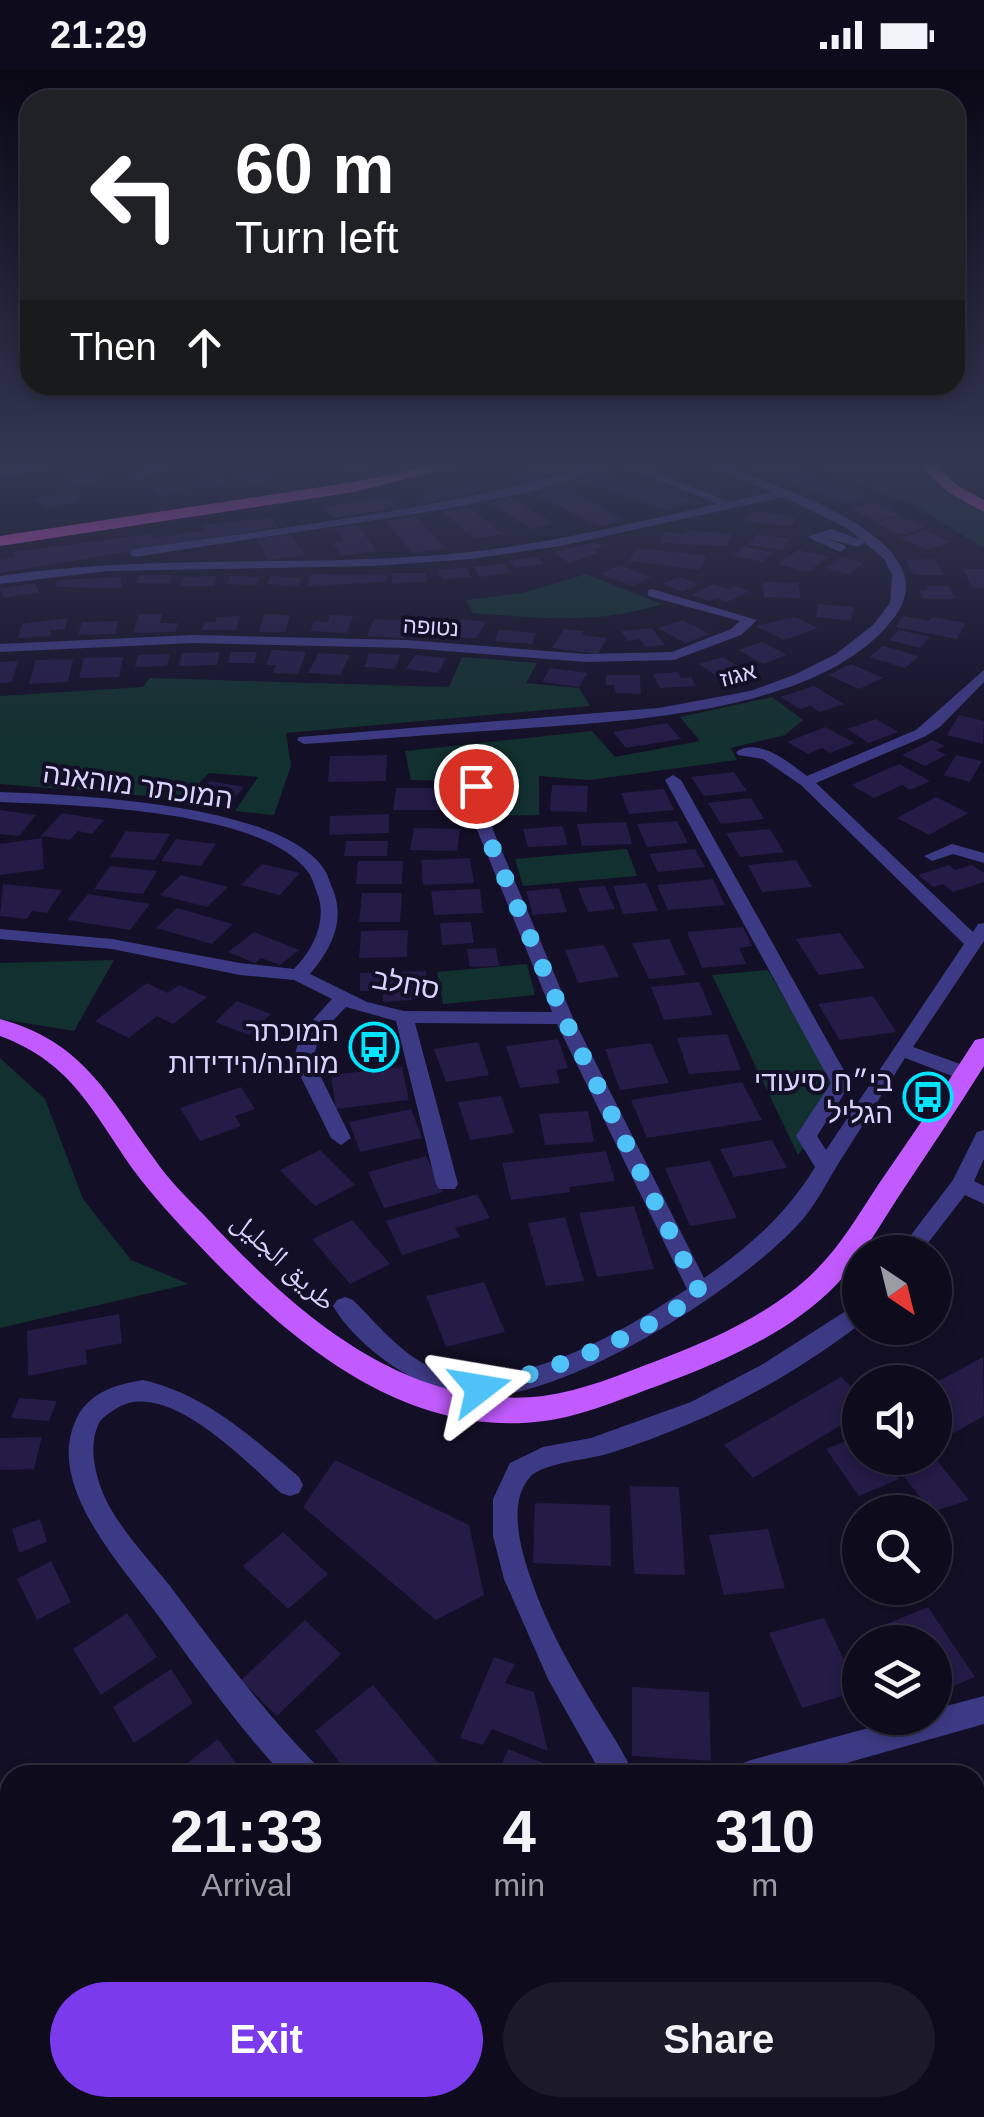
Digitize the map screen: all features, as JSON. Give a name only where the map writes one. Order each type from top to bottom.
[{"type":"main road","name":"طريق الجليل","points":[[0,1028],[28,1035],[73,1062],[164,1190],[289,1318],[358,1364],[423,1396],[497,1410],[537,1409],[574,1402],[674,1368],[758,1326],[816,1288],[858,1236],[984,1046]]},
{"type":"street","points":[[32,576],[42,568],[100,559]]},
{"type":"street","points":[[0,580],[143,564],[339,565],[429,559]]},
{"type":"street","name":"אגוז","points":[[304,740],[575,720],[704,704],[751,694],[832,662],[888,618],[901,596],[900,576],[888,559]]},
{"type":"street","name":"נטופה","points":[[0,648],[193,639],[407,644],[586,658],[674,656],[736,632],[750,620],[652,592]]},
{"type":"street","points":[[806,782],[921,733],[984,674]]},
{"type":"street","points":[[345,1306],[398,1358],[442,1382],[480,1388],[547,1371],[615,1344],[700,1293],[792,1219],[978,934],[806,782],[767,755],[743,752]]},
{"type":"street","points":[[673,780],[841,1083],[806,1136],[826,1167]]},
{"type":"street","points":[[476,786],[485,830],[564,1018],[700,1293]]},
{"type":"street","name":"המוכתר מוהאנה","points":[[0,797],[188,815],[263,833],[294,848],[316,868],[328,892],[330,925],[317,956],[298,975]]},
{"type":"street","points":[[932,856],[952,849],[984,858]]},
{"type":"street","name":"סחלב","points":[[0,934],[112,944],[240,969],[298,975],[361,1007],[404,1016],[564,1018]]},
{"type":"street","points":[[341,1138],[303,1061],[302,1049],[312,1030],[345,997]]},
{"type":"street","points":[[404,1016],[447,1184]]},
{"type":"street","points":[[901,1050],[967,1074]]},
{"type":"street","points":[[922,1235],[962,1184],[984,1137]]},
{"type":"street","points":[[962,1184],[984,1196]]},
{"type":"street","points":[[613,1765],[555,1666],[508,1556],[503,1534],[507,1494],[512,1483],[530,1462],[588,1450],[678,1419],[842,1326]]},
{"type":"street","points":[[290,1486],[199,1411],[164,1391],[131,1390],[118,1394],[105,1399],[86,1420],[82,1449],[86,1482],[102,1518],[202,1652],[296,1765]]},
{"type":"street","points":[[787,1765],[984,1710]]},
{"type":"green space","points":[[586,574],[662,604],[614,615],[545,618],[473,613],[466,600],[523,593]]},
{"type":"green space","points":[[462,657],[537,663],[526,683],[579,688],[590,706],[286,733],[291,766],[274,815],[235,811],[258,777],[209,773],[183,799],[0,784],[0,696],[143,687],[150,678],[449,687]]},
{"type":"green space","points":[[772,697],[803,720],[785,735],[731,748],[737,760],[590,780],[539,776],[539,815],[486,816],[486,782],[411,780],[405,751],[592,731],[615,757],[700,741],[680,717]]},
{"type":"green space","points":[[627,849],[637,876],[523,886],[515,859]]},
{"type":"green space","points":[[114,960],[74,1031],[0,1019],[0,963]]},
{"type":"green space","points":[[527,964],[535,995],[443,1004],[437,972]]},
{"type":"green space","points":[[768,970],[842,1098],[798,1155],[712,975]]},
{"type":"green space","points":[[0,1058],[45,1099],[83,1199],[131,1260],[189,1284],[0,1328]]},
{"type":"building","points":[[7,559],[88,559],[0,573],[0,560]]},
{"type":"building","points":[[539,559],[544,564],[515,568],[508,561]]},
{"type":"building","points":[[631,559],[706,559],[700,570]]},
{"type":"building","points":[[786,559],[826,559],[808,572],[778,564]]},
{"type":"building","points":[[839,559],[863,563],[849,574],[826,568]]},
{"type":"building","points":[[934,559],[944,575],[914,575],[905,560]]},
{"type":"building","points":[[504,564],[510,573],[480,577],[474,567]]},
{"type":"building","points":[[619,565],[651,577],[633,586],[600,574]]},
{"type":"building","points":[[467,568],[471,577],[442,579],[438,570]]},
{"type":"building","points":[[963,569],[984,569],[984,588],[973,588]]},
{"type":"building","points":[[393,573],[426,573],[426,582],[392,583]]},
{"type":"building","points":[[311,574],[387,575],[385,582],[307,586]]},
{"type":"building","points":[[139,575],[172,575],[170,583],[136,583]]},
{"type":"building","points":[[216,576],[214,586],[180,586],[183,577]]},
{"type":"building","points":[[230,576],[260,577],[257,585],[227,584]]},
{"type":"building","points":[[271,576],[302,578],[298,586],[267,584]]},
{"type":"building","points":[[122,577],[121,588],[56,587],[57,580]]},
{"type":"building","points":[[679,577],[699,584],[683,592],[662,584]]},
{"type":"building","points":[[762,582],[798,583],[801,598],[764,597]]},
{"type":"building","points":[[35,583],[39,592],[4,598],[0,589]]},
{"type":"building","points":[[714,584],[749,591],[727,602],[691,595]]},
{"type":"building","points":[[926,586],[949,586],[956,599],[923,599],[919,590],[928,590]]},
{"type":"building","points":[[819,604],[854,607],[851,621],[816,617]]},
{"type":"building","points":[[139,614],[162,614],[160,623],[178,623],[175,632],[133,633]]},
{"type":"building","points":[[264,614],[290,615],[285,632],[259,632]]},
{"type":"building","points":[[330,615],[353,616],[347,633],[310,631],[314,621],[328,622]]},
{"type":"building","points":[[240,616],[236,630],[202,630],[205,622],[215,622],[217,617]]},
{"type":"building","points":[[903,616],[966,623],[957,639],[896,627]]},
{"type":"building","points":[[795,617],[818,628],[784,640],[756,626]]},
{"type":"building","points":[[68,618],[65,629],[51,630],[50,636],[18,638],[22,624]]},
{"type":"building","points":[[374,619],[410,621],[403,638],[367,636]]},
{"type":"building","points":[[461,619],[486,622],[476,638],[429,637],[439,622],[458,624]]},
{"type":"building","points":[[683,620],[710,634],[685,643],[658,628]]},
{"type":"building","points":[[118,621],[115,634],[78,635],[82,622]]},
{"type":"building","points":[[652,628],[665,645],[646,647],[640,639],[628,641],[621,631]]},
{"type":"building","points":[[564,629],[607,638],[598,654],[552,648]]},
{"type":"building","points":[[499,630],[536,633],[532,644],[495,641]]},
{"type":"building","points":[[899,630],[930,637],[920,648],[889,640]]},
{"type":"building","points":[[762,642],[787,655],[763,664],[738,650]]},
{"type":"building","points":[[883,646],[919,656],[905,668],[869,657]]},
{"type":"building","points":[[272,650],[306,652],[298,674],[273,673],[276,665],[266,665]]},
{"type":"building","points":[[220,652],[217,665],[179,666],[182,653]]},
{"type":"building","points":[[231,652],[257,652],[254,663],[228,663]]},
{"type":"building","points":[[319,653],[350,655],[340,675],[308,673]]},
{"type":"building","points":[[369,653],[400,655],[395,669],[364,667]]},
{"type":"building","points":[[170,654],[167,666],[135,667],[138,655]]},
{"type":"building","points":[[415,655],[446,658],[438,673],[406,669]]},
{"type":"building","points":[[123,657],[119,677],[79,678],[84,658]]},
{"type":"building","points":[[723,657],[755,677],[739,682],[727,674],[719,677],[699,664]]},
{"type":"building","points":[[73,659],[68,682],[29,684],[36,660]]},
{"type":"building","points":[[18,661],[12,682],[0,683],[0,662]]},
{"type":"building","points":[[851,664],[883,678],[859,689],[828,675]]},
{"type":"building","points":[[550,668],[587,673],[579,687],[542,682]]},
{"type":"building","points":[[678,672],[681,678],[691,677],[696,686],[660,688],[653,674]]},
{"type":"building","points":[[606,675],[640,675],[641,694],[615,693],[614,685],[606,685]]},
{"type":"building","points":[[814,686],[844,704],[820,712],[810,706],[800,709],[780,697]]},
{"type":"building","points":[[959,715],[984,721],[983,744],[947,735]]},
{"type":"building","points":[[876,719],[898,732],[869,743],[847,729]]},
{"type":"building","points":[[667,723],[681,739],[626,748],[613,732]]},
{"type":"building","points":[[825,727],[855,743],[830,753],[822,748],[808,754],[787,742]]},
{"type":"building","points":[[932,740],[945,746],[936,750],[946,755],[925,766],[902,755]]},
{"type":"building","points":[[387,755],[386,781],[328,782],[330,756]]},
{"type":"building","points":[[956,755],[982,761],[970,782],[944,775]]},
{"type":"building","points":[[899,764],[930,781],[910,790],[902,785],[874,798],[851,785]]},
{"type":"building","points":[[734,772],[747,791],[704,796],[691,777]]},
{"type":"building","points":[[210,781],[244,787],[225,809],[190,803]]},
{"type":"building","points":[[552,785],[588,786],[587,812],[550,811]]},
{"type":"building","points":[[396,788],[466,788],[465,810],[393,810]]},
{"type":"building","points":[[664,789],[674,810],[629,814],[621,793]]},
{"type":"building","points":[[936,797],[968,813],[929,835],[897,818]]},
{"type":"building","points":[[751,798],[764,819],[721,824],[708,803]]},
{"type":"building","points":[[0,810],[36,815],[19,836],[0,834]]},
{"type":"building","points":[[62,813],[104,820],[92,834],[78,831],[70,840],[41,836]]},
{"type":"building","points":[[389,814],[389,833],[329,835],[330,816]]},
{"type":"building","points":[[677,821],[688,843],[647,847],[637,824]]},
{"type":"building","points":[[626,822],[632,844],[582,846],[577,824]]},
{"type":"building","points":[[563,826],[568,845],[528,847],[523,829]]},
{"type":"building","points":[[414,828],[460,829],[457,851],[410,850]]},
{"type":"building","points":[[770,829],[784,852],[740,857],[726,833]]},
{"type":"building","points":[[126,831],[170,834],[155,860],[110,857]]},
{"type":"building","points":[[42,838],[44,869],[0,875],[0,844]]},
{"type":"building","points":[[176,839],[216,844],[201,866],[161,861]]},
{"type":"building","points":[[346,841],[388,841],[387,856],[344,856]]},
{"type":"building","points":[[695,849],[705,867],[658,872],[649,854]]},
{"type":"building","points":[[470,858],[474,883],[423,885],[421,860]]},
{"type":"building","points":[[796,860],[812,887],[762,892],[748,865]]},
{"type":"building","points":[[358,861],[403,861],[402,884],[356,884]]},
{"type":"building","points":[[262,864],[300,873],[280,895],[241,885]]},
{"type":"building","points":[[949,865],[955,870],[972,865],[984,873],[984,882],[953,892],[943,884],[933,887],[918,875]]},
{"type":"building","points":[[110,866],[157,871],[143,894],[94,889]]},
{"type":"building","points":[[181,875],[228,887],[207,907],[160,895]]},
{"type":"building","points":[[713,879],[725,905],[668,910],[657,885]]},
{"type":"building","points":[[646,883],[658,911],[623,914],[613,886]]},
{"type":"building","points":[[3,884],[62,890],[47,913],[32,911],[27,919],[0,916]]},
{"type":"building","points":[[605,886],[615,909],[588,912],[578,888]]},
{"type":"building","points":[[559,888],[567,912],[533,915],[526,891]]},
{"type":"building","points":[[480,889],[483,913],[434,915],[431,891]]},
{"type":"building","points":[[362,893],[402,893],[400,922],[359,922]]},
{"type":"building","points":[[88,894],[150,904],[130,930],[67,920]]},
{"type":"building","points":[[177,908],[233,924],[212,944],[156,928]]},
{"type":"building","points":[[471,922],[474,943],[442,945],[440,923]]},
{"type":"building","points":[[743,927],[752,946],[739,948],[746,964],[702,968],[687,932]]},
{"type":"building","points":[[408,930],[407,957],[359,958],[361,931]]},
{"type":"building","points":[[254,932],[299,950],[280,965],[261,958],[255,963],[228,952]]},
{"type":"building","points":[[840,933],[865,968],[819,975],[796,939]]},
{"type":"building","points":[[669,939],[686,975],[649,979],[632,943]]},
{"type":"building","points":[[604,945],[619,977],[578,983],[565,950]]},
{"type":"building","points":[[496,948],[499,966],[470,967],[467,949]]},
{"type":"building","points":[[426,971],[427,990],[413,990],[413,1000],[383,1002],[383,990],[360,991],[360,973]]},
{"type":"building","points":[[699,982],[713,1015],[664,1020],[651,987]]},
{"type":"building","points":[[147,983],[168,993],[179,985],[207,997],[173,1024],[157,1016],[129,1038],[95,1021]]},
{"type":"building","points":[[873,996],[896,1032],[840,1040],[818,1004]]},
{"type":"building","points":[[237,1001],[271,1014],[249,1035],[215,1022]]},
{"type":"building","points":[[727,1034],[741,1070],[689,1074],[677,1038]]},
{"type":"building","points":[[558,1039],[568,1068],[556,1070],[560,1083],[520,1088],[506,1046]]},
{"type":"building","points":[[478,1042],[489,1075],[446,1082],[434,1049]]},
{"type":"building","points":[[651,1043],[669,1083],[620,1090],[605,1049]]},
{"type":"building","points":[[402,1067],[409,1100],[336,1109],[331,1075]]},
{"type":"building","points":[[742,1082],[762,1120],[647,1138],[631,1100]]},
{"type":"building","points":[[241,1087],[255,1109],[235,1116],[241,1126],[200,1141],[180,1108]]},
{"type":"building","points":[[501,1096],[514,1133],[470,1140],[458,1102]]},
{"type":"building","points":[[411,1109],[422,1138],[360,1152],[349,1122]]},
{"type":"building","points":[[588,1111],[594,1142],[545,1145],[539,1114]]},
{"type":"building","points":[[772,1140],[787,1168],[734,1177],[720,1149]]},
{"type":"building","points":[[320,1150],[355,1185],[315,1206],[280,1170]]},
{"type":"building","points":[[606,1151],[615,1181],[511,1200],[502,1163]]},
{"type":"building","points":[[426,1156],[443,1192],[384,1208],[368,1172]]},
{"type":"building","points":[[710,1161],[737,1218],[690,1226],[665,1168]]},
{"type":"building","points":[[477,1194],[490,1218],[455,1228],[460,1237],[402,1255],[386,1221]]},
{"type":"building","points":[[634,1206],[654,1269],[597,1277],[579,1213]]},
{"type":"building","points":[[565,1217],[584,1281],[546,1286],[528,1223]]},
{"type":"building","points":[[352,1220],[390,1264],[350,1284],[312,1239]]},
{"type":"building","points":[[484,1282],[505,1332],[446,1347],[426,1296]]},
{"type":"building","points":[[119,1314],[122,1343],[86,1350],[87,1364],[28,1376],[27,1331]]},
{"type":"building","points":[[983,1357],[984,1416],[954,1433],[952,1431],[952,1374]]},
{"type":"building","points":[[842,1378],[842,1425],[753,1478],[724,1445]]},
{"type":"building","points":[[19,1398],[57,1401],[49,1421],[11,1418]]},
{"type":"building","points":[[42,1437],[34,1469],[0,1470],[0,1438]]},
{"type":"building","points":[[842,1442],[842,1472],[826,1449]]},
{"type":"building","points":[[335,1460],[469,1525],[484,1595],[436,1620],[303,1507]]},
{"type":"building","points":[[844,1475],[896,1475],[899,1479],[861,1495]]},
{"type":"building","points":[[903,1475],[949,1475],[969,1500],[952,1506],[952,1495],[918,1495]]},
{"type":"building","points":[[630,1486],[679,1487],[685,1575],[634,1574]]},
{"type":"building","points":[[535,1503],[610,1505],[611,1566],[533,1563]]},
{"type":"building","points":[[40,1519],[47,1542],[19,1553],[12,1529]]},
{"type":"building","points":[[768,1529],[785,1588],[724,1595],[709,1535]]},
{"type":"building","points":[[283,1532],[328,1574],[288,1609],[243,1566]]},
{"type":"building","points":[[51,1561],[71,1602],[37,1620],[17,1579]]},
{"type":"building","points":[[928,1607],[940,1625],[884,1625]]},
{"type":"building","points":[[127,1613],[157,1657],[101,1695],[73,1649]]},
{"type":"building","points":[[824,1618],[842,1656],[842,1696],[802,1708],[769,1633]]},
{"type":"building","points":[[305,1620],[341,1654],[277,1716],[241,1680]]},
{"type":"building","points":[[952,1643],[975,1677],[952,1687]]},
{"type":"building","points":[[494,1657],[515,1664],[505,1683],[534,1692],[548,1751],[492,1729],[483,1745],[460,1738]]},
{"type":"building","points":[[171,1669],[193,1703],[134,1743],[113,1707]]},
{"type":"building","points":[[373,1685],[440,1765],[342,1765],[315,1731]]},
{"type":"building","points":[[632,1687],[709,1692],[711,1761],[632,1756]]},
{"type":"building","points":[[218,1739],[238,1765],[185,1765]]},
{"type":"building","points":[[508,1749],[548,1765],[501,1765]]},
{"type":"place","name":"המוכתר מוהנה/הידידות","points":[[374,1047]]},
{"type":"place","name":"בי״ח סיעודי הגליל","points":[[928,1097]]},
{"type":"route","points":[[476,786],[485,830],[564,1018],[700,1293],[615,1344],[547,1371],[480,1388]]}]
